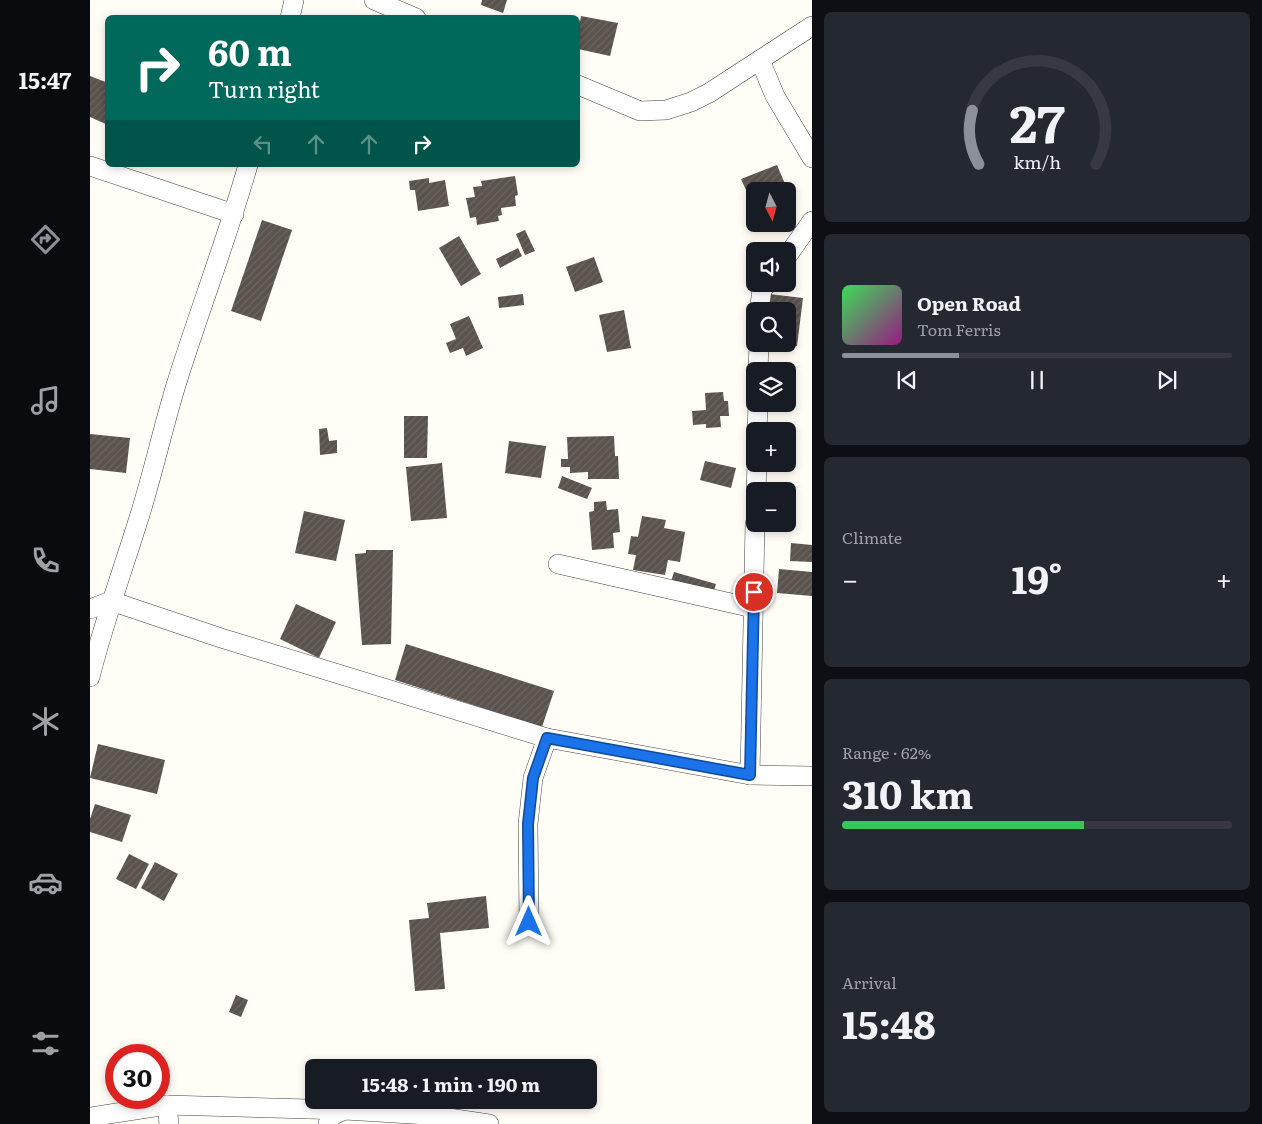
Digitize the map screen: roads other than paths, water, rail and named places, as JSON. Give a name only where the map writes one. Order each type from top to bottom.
[{"type":"street","points":[[291,15],[294,0]]},
{"type":"street","points":[[374,0],[409,15]]},
{"type":"street","points":[[580,86],[640,111],[666,110],[691,102],[709,93],[812,26]]},
{"type":"street","points":[[760,60],[775,96],[812,158]]},
{"type":"street","points":[[90,166],[234,214]]},
{"type":"street","points":[[90,676],[111,601],[138,523],[178,377],[234,214],[247,167]]},
{"type":"street","points":[[796,244],[812,221]]},
{"type":"street","points":[[750,775],[755,532]]},
{"type":"street","points":[[558,564],[754,608]]},
{"type":"street","points":[[90,609],[111,601],[222,638],[547,738],[750,775],[812,776]]},
{"type":"street","points":[[529,922],[528,824],[533,778],[547,738]]},
{"type":"street","points":[[170,1105],[345,1110],[428,1115],[489,1124]]},
{"type":"street","points":[[90,1117],[141,1109]]},
{"type":"street","points":[[167,1109],[169,1124]]},
{"type":"street","points":[[328,1124],[334,1114],[345,1110]]}]
